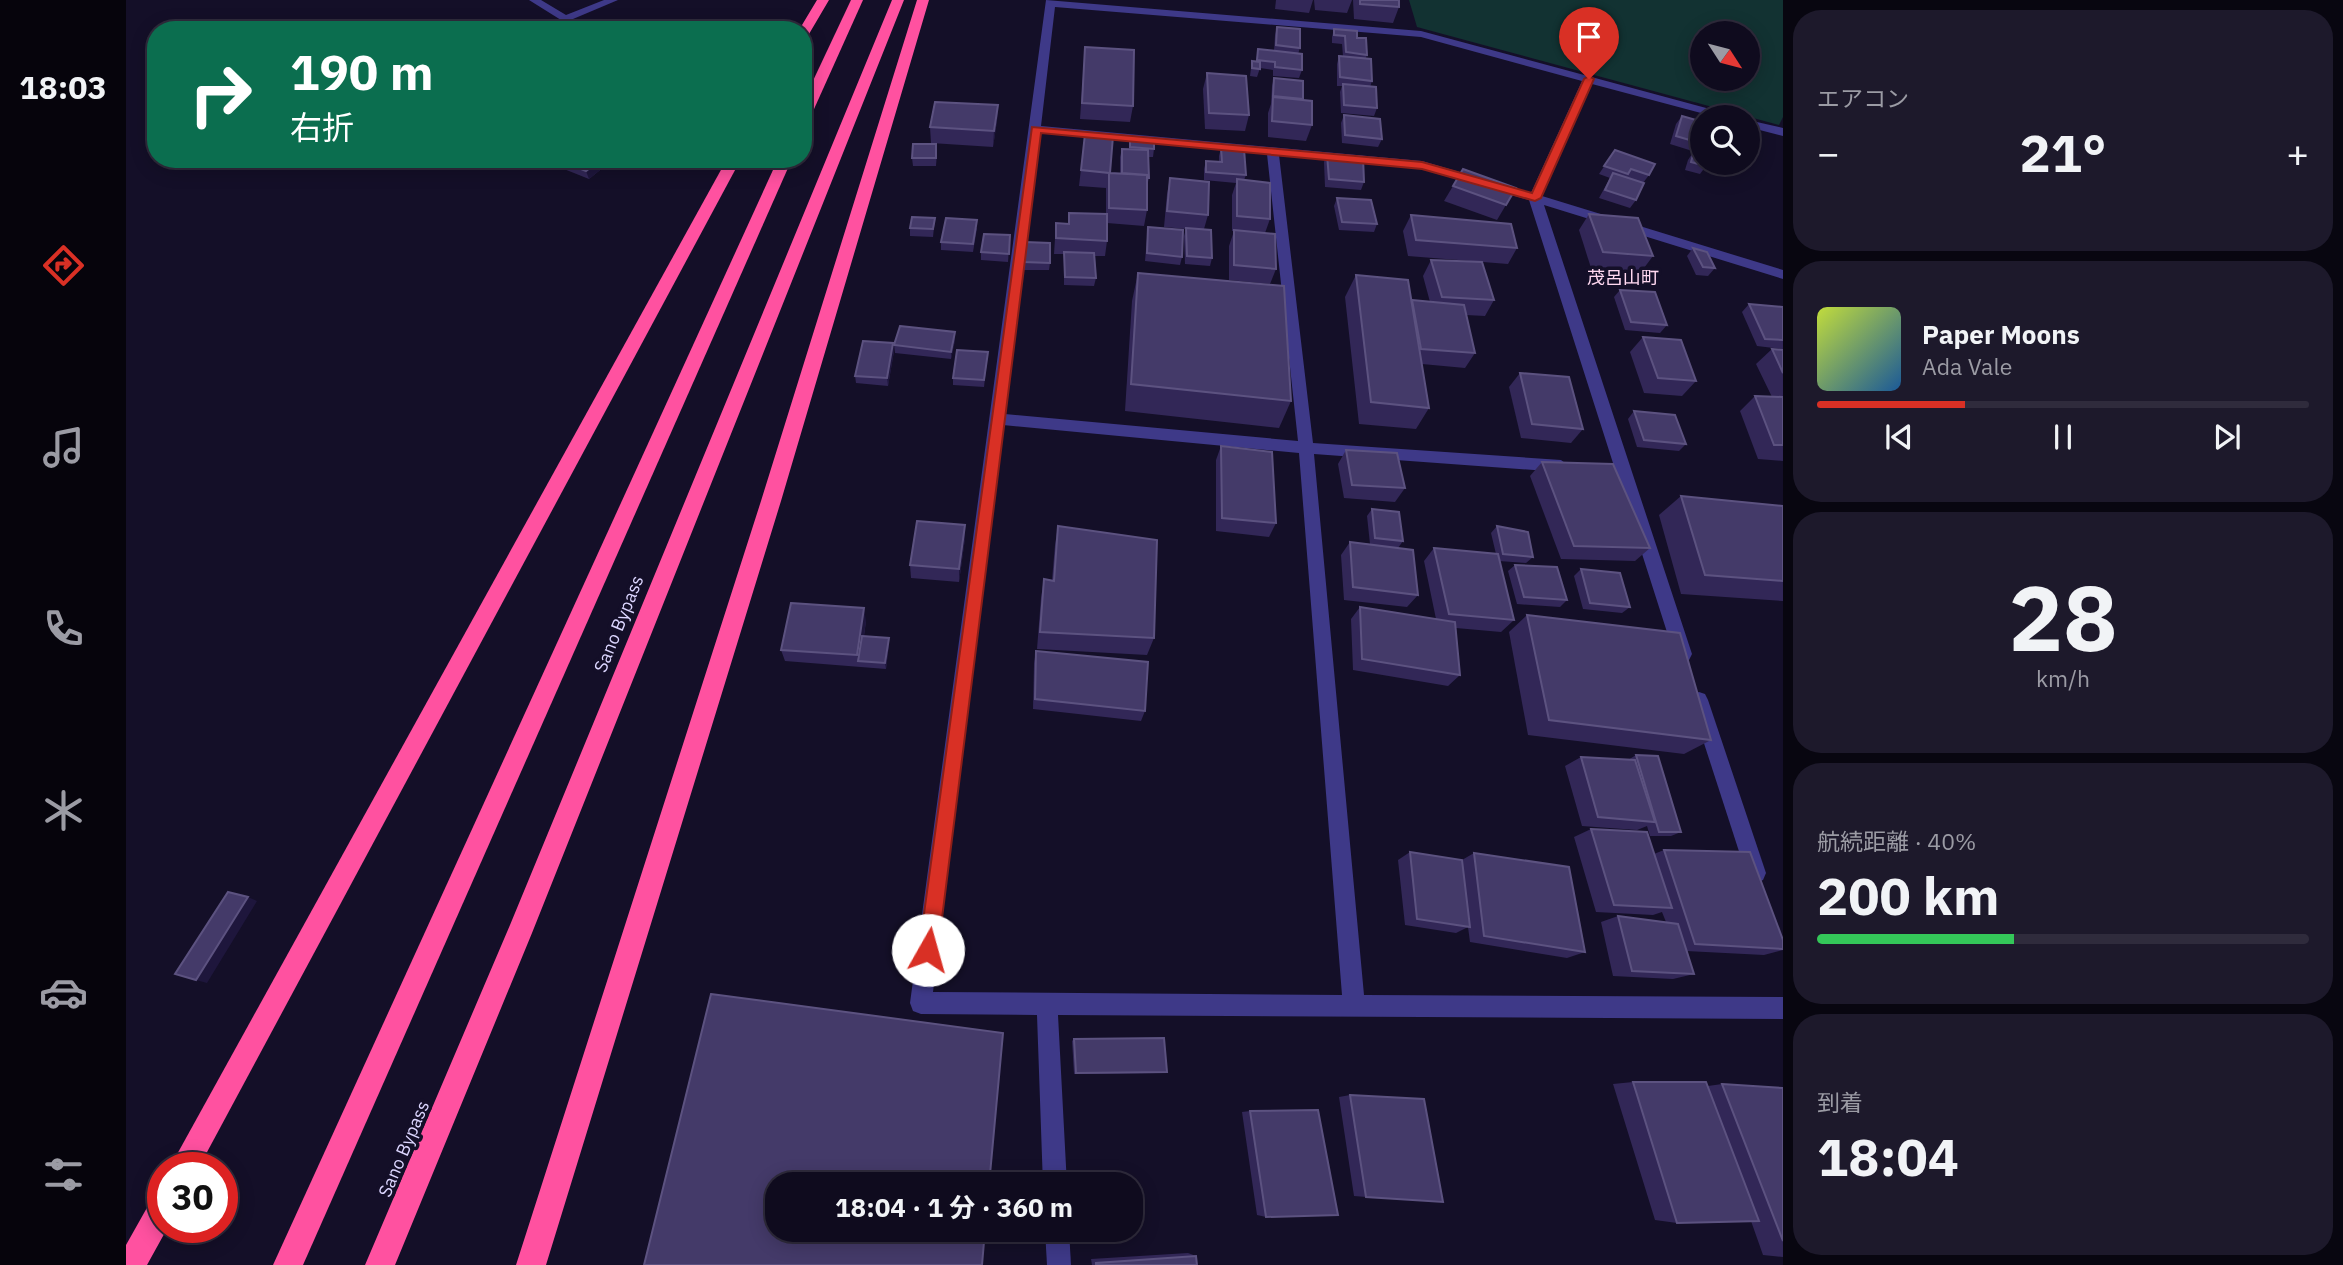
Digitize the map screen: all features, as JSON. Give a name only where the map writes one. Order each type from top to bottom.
[{"type":"highway","points":[[811,21],[823,0]]},
{"type":"highway","points":[[812,98],[857,0]]},
{"type":"highway","points":[[531,1265],[771,501],[923,0]]},
{"type":"highway","name":"Sano Bypass","points":[[380,1265],[519,933],[895,7]]},
{"type":"highway","points":[[192,1152],[729,168]]},
{"type":"highway","points":[[288,1265],[781,168]]},
{"type":"highway","points":[[131,1265],[147,1236]]},
{"type":"street","points":[[534,0],[569,21]]},
{"type":"street","points":[[565,19],[613,0]]},
{"type":"street","points":[[1690,107],[1398,27],[1050,2],[1036,129],[921,1003],[1783,1008]]},
{"type":"street","points":[[1589,79],[1535,198],[1615,470],[1689,672],[1761,887]]},
{"type":"street","points":[[1760,126],[1783,132]]},
{"type":"street","points":[[1036,129],[1422,166],[1783,275]]},
{"type":"street","points":[[1273,152],[1306,447],[1354,1006]]},
{"type":"street","points":[[996,419],[1306,447],[1581,467]]},
{"type":"street","points":[[1047,1003],[1054,1172]]},
{"type":"street","points":[[1058,1242],[1059,1265]]},
{"type":"green space","points":[[1409,0],[1783,0],[1783,117],[1779,125],[1760,120],[1760,105],[1705,105],[1417,27]]},
{"type":"building","points":[[1360,0],[1399,0],[1399,7],[1360,4]]},
{"type":"building","points":[[1277,27],[1300,29],[1300,48],[1276,45]]},
{"type":"building","points":[[1334,29],[1357,31],[1357,38],[1366,38],[1367,55],[1346,52],[1345,36],[1334,35]]},
{"type":"building","points":[[1085,47],[1134,50],[1133,106],[1082,103]]},
{"type":"building","points":[[1258,49],[1302,54],[1302,70],[1275,67],[1275,62],[1257,60]]},
{"type":"building","points":[[1339,56],[1371,59],[1372,81],[1340,77]]},
{"type":"building","points":[[1252,61],[1260,62],[1260,69],[1252,68]]},
{"type":"building","points":[[1207,73],[1246,76],[1249,115],[1209,113]]},
{"type":"building","points":[[1274,78],[1303,81],[1303,99],[1273,96]]},
{"type":"building","points":[[1343,84],[1376,87],[1377,108],[1344,105]]},
{"type":"building","points":[[1273,97],[1312,101],[1312,125],[1272,121]]},
{"type":"building","points":[[935,102],[998,105],[994,131],[930,127]]},
{"type":"building","points":[[1344,115],[1380,119],[1382,139],[1345,135]]},
{"type":"building","points":[[1682,116],[1690,118],[1690,140],[1676,136]]},
{"type":"building","points":[[1085,134],[1113,136],[1110,173],[1147,175],[1147,210],[1109,208],[1109,173],[1081,170]]},
{"type":"building","points":[[1130,137],[1154,139],[1154,149],[1130,147]]},
{"type":"building","points":[[913,144],[936,144],[936,158],[912,158]]},
{"type":"building","points":[[1221,148],[1244,149],[1246,175],[1206,172],[1206,161],[1222,162]]},
{"type":"building","points":[[1122,149],[1148,150],[1149,178],[1147,175],[1122,173]]},
{"type":"building","points":[[1615,150],[1655,164],[1649,175],[1631,169],[1628,174],[1604,166]]},
{"type":"building","points":[[1327,154],[1363,157],[1364,182],[1329,179]]},
{"type":"building","points":[[1463,169],[1516,188],[1506,205],[1453,186]]},
{"type":"building","points":[[1613,173],[1644,183],[1636,200],[1605,190]]},
{"type":"building","points":[[1170,178],[1209,182],[1208,215],[1167,211]]},
{"type":"building","points":[[1237,179],[1270,183],[1270,219],[1237,216]]},
{"type":"building","points":[[1337,198],[1371,200],[1377,224],[1342,222]]},
{"type":"building","points":[[1069,213],[1107,214],[1107,241],[1056,238],[1056,223],[1069,224]]},
{"type":"building","points":[[1589,214],[1638,218],[1653,256],[1603,252]]},
{"type":"building","points":[[1411,215],[1511,224],[1517,248],[1416,240]]},
{"type":"building","points":[[912,217],[935,218],[933,229],[910,228]]},
{"type":"building","points":[[946,218],[977,220],[973,244],[941,242]]},
{"type":"building","points":[[1148,227],[1183,230],[1182,257],[1147,253]]},
{"type":"building","points":[[1186,228],[1211,230],[1212,258],[1187,256]]},
{"type":"building","points":[[1234,230],[1275,234],[1276,269],[1234,265]]},
{"type":"building","points":[[984,234],[1010,235],[1009,254],[981,252]]},
{"type":"building","points":[[1025,242],[1050,243],[1050,263],[1024,262]]},
{"type":"building","points":[[1693,248],[1707,252],[1715,268],[1703,267]]},
{"type":"building","points":[[1064,252],[1094,253],[1096,278],[1065,277]]},
{"type":"building","points":[[1431,260],[1482,262],[1494,300],[1442,297]]},
{"type":"building","points":[[1138,273],[1284,286],[1291,401],[1131,384]]},
{"type":"building","points":[[1356,275],[1408,280],[1429,408],[1371,402]]},
{"type":"building","points":[[1620,290],[1655,292],[1667,325],[1631,322]]},
{"type":"building","points":[[1412,300],[1464,305],[1475,353],[1421,349]]},
{"type":"building","points":[[1749,304],[1783,307],[1783,340],[1765,339]]},
{"type":"building","points":[[900,326],[955,332],[951,352],[894,345]]},
{"type":"building","points":[[1643,337],[1681,340],[1696,381],[1658,378]]},
{"type":"building","points":[[863,341],[893,343],[887,378],[855,376]]},
{"type":"building","points":[[1772,349],[1783,350],[1783,373]]},
{"type":"building","points":[[957,350],[988,352],[984,380],[953,378]]},
{"type":"building","points":[[1520,373],[1569,377],[1583,429],[1532,424]]},
{"type":"building","points":[[1755,396],[1783,397],[1783,445],[1774,445]]},
{"type":"building","points":[[1634,411],[1675,415],[1686,444],[1644,440]]},
{"type":"building","points":[[1221,446],[1272,452],[1276,523],[1222,518]]},
{"type":"building","points":[[1346,450],[1397,453],[1405,488],[1352,485]]},
{"type":"building","points":[[1542,462],[1613,464],[1650,548],[1574,546]]},
{"type":"building","points":[[1681,496],[1783,506],[1783,581],[1705,575]]},
{"type":"building","points":[[1372,509],[1399,512],[1403,541],[1375,538]]},
{"type":"building","points":[[917,521],[965,525],[959,569],[910,565]]},
{"type":"building","points":[[1058,526],[1157,540],[1154,638],[1040,632],[1044,579],[1054,581]]},
{"type":"building","points":[[1497,526],[1528,532],[1533,557],[1503,554]]},
{"type":"building","points":[[1350,542],[1413,550],[1418,595],[1353,587]]},
{"type":"building","points":[[1434,548],[1498,554],[1514,620],[1449,614]]},
{"type":"building","points":[[1515,565],[1557,567],[1567,600],[1524,597]]},
{"type":"building","points":[[1581,569],[1620,573],[1630,607],[1590,603]]},
{"type":"building","points":[[791,603],[864,608],[857,655],[781,650]]},
{"type":"building","points":[[1360,607],[1455,622],[1460,675],[1362,659]]},
{"type":"building","points":[[1527,615],[1680,633],[1711,740],[1549,720]]},
{"type":"building","points":[[862,636],[889,638],[885,663],[858,661]]},
{"type":"building","points":[[1036,651],[1148,662],[1145,711],[1035,699]]},
{"type":"building","points":[[1636,755],[1658,756],[1681,832],[1659,832]]},
{"type":"building","points":[[1581,757],[1635,760],[1655,822],[1598,817]]},
{"type":"building","points":[[1591,829],[1647,832],[1672,908],[1614,905]]},
{"type":"building","points":[[1664,850],[1750,852],[1783,940],[1783,949],[1695,944]]},
{"type":"building","points":[[1410,852],[1462,860],[1470,927],[1417,919]]},
{"type":"building","points":[[1474,853],[1569,867],[1585,952],[1484,936]]},
{"type":"building","points":[[228,892],[248,897],[196,980],[175,974]]},
{"type":"building","points":[[1618,916],[1678,924],[1694,974],[1632,971]]},
{"type":"building","points":[[711,994],[1003,1033],[990,1172],[765,1172],[765,1242],[984,1242],[982,1265],[644,1265]]},
{"type":"building","points":[[1164,1038],[1167,1072],[1076,1073],[1074,1039]]},
{"type":"building","points":[[1633,1082],[1706,1082],[1759,1221],[1677,1223]]},
{"type":"building","points":[[1722,1084],[1783,1088],[1783,1241]]},
{"type":"building","points":[[1350,1095],[1424,1099],[1443,1202],[1366,1197]]},
{"type":"building","points":[[1318,1110],[1338,1215],[1266,1217],[1250,1111]]},
{"type":"building","points":[[1196,1256],[1197,1265],[1096,1265],[1096,1263]]},
{"type":"district","name":"茂呂山町","points":[[1623,278]]},
{"type":"route","points":[[928,950],[1036,129],[1422,166],[1535,198],[1589,79]]}]
